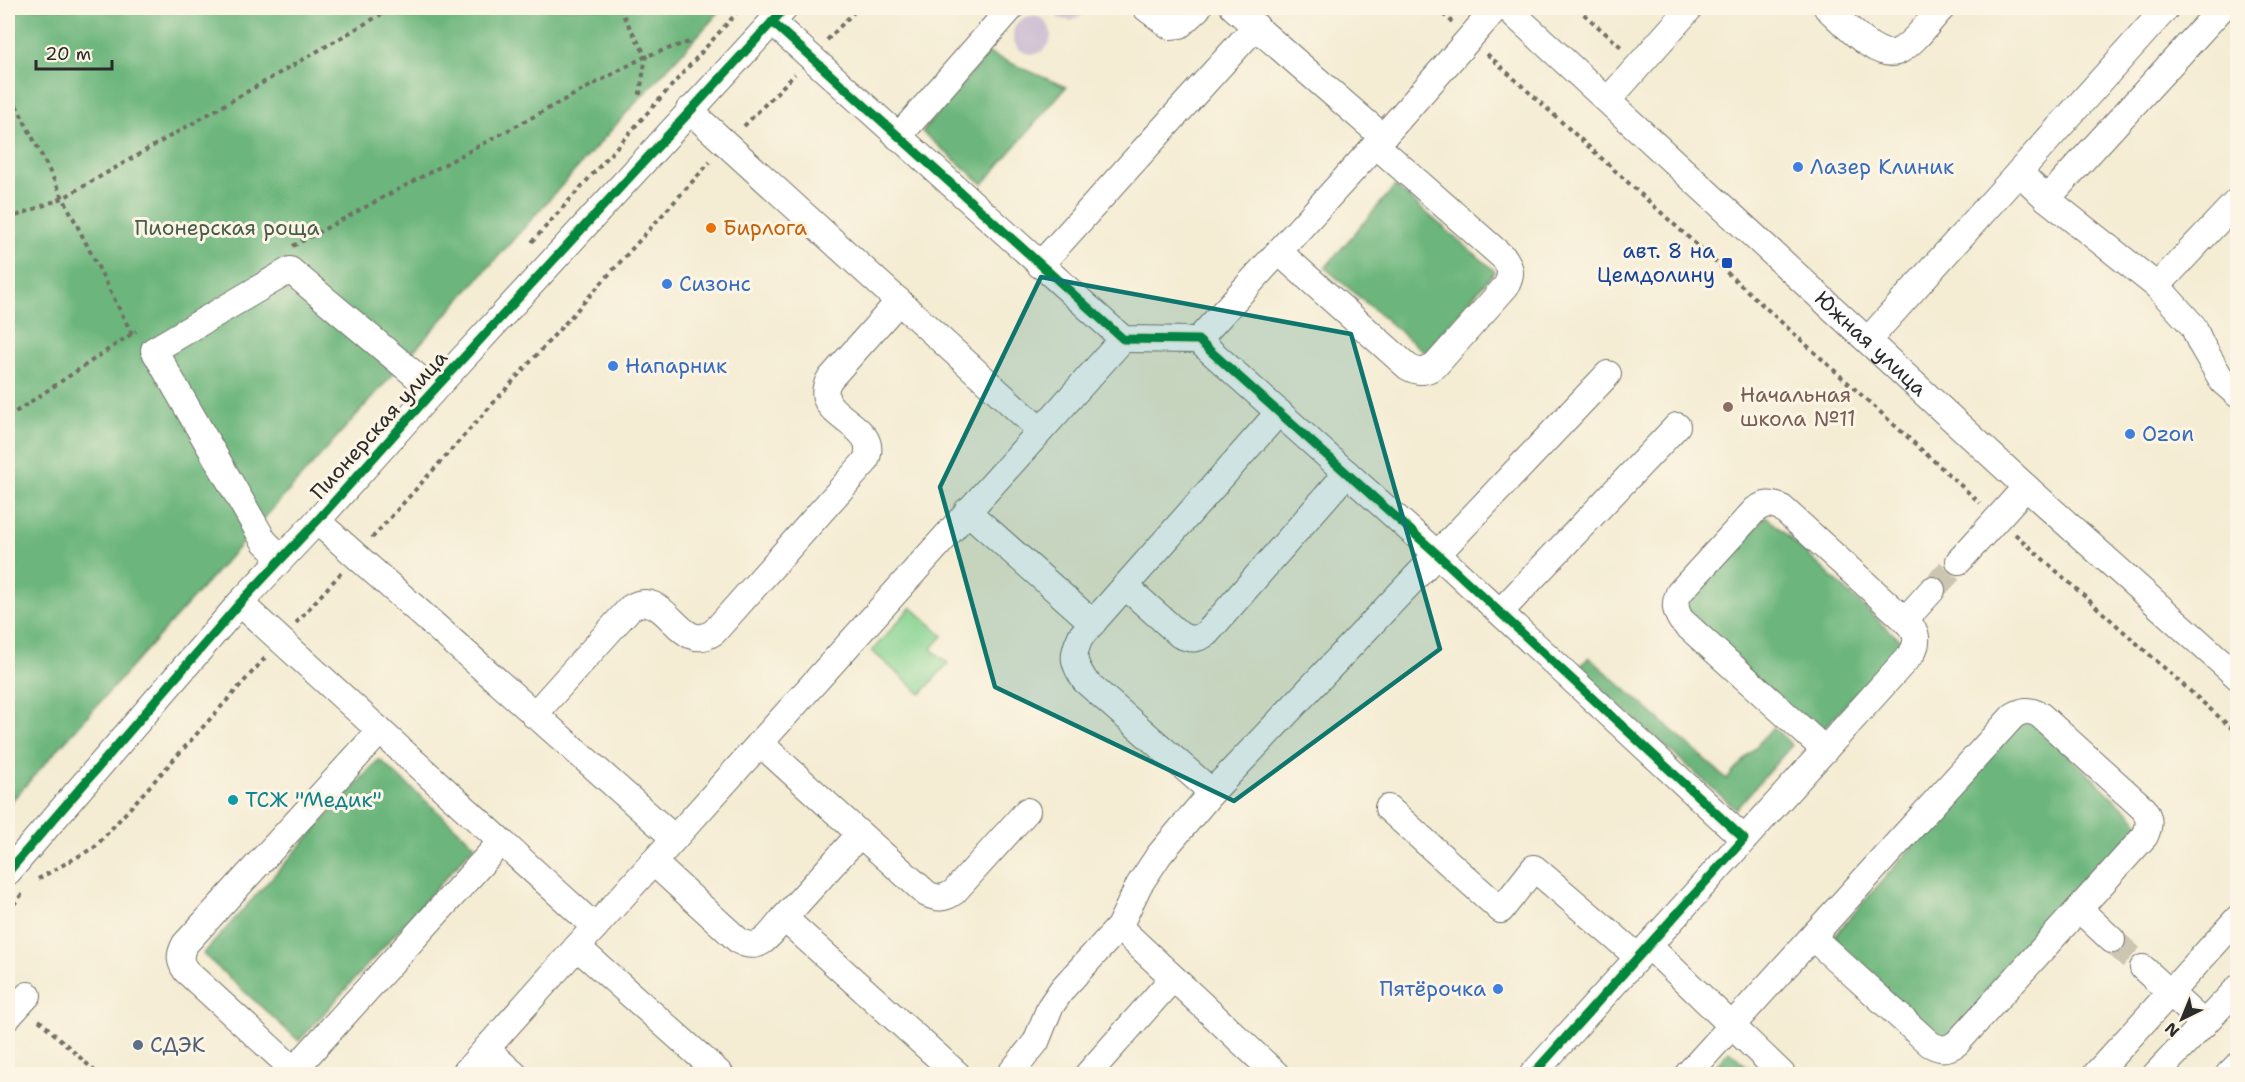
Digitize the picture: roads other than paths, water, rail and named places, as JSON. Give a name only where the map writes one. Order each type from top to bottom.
[{"type":"street","points":[[898,136],[1011,8]]},
{"type":"street","points":[[1146,8],[1170,26],[1180,25],[1198,8]]},
{"type":"street","points":[[1234,8],[1505,259],[1510,267],[1511,277],[1506,286],[1435,366],[1426,371],[1417,372],[1408,367],[1279,252]]},
{"type":"street","points":[[1198,340],[1496,8]]},
{"type":"street","name":"Южная улица","points":[[1507,8],[2026,487],[2238,677]]},
{"type":"street","points":[[1608,100],[1690,8]]},
{"type":"street","points":[[1827,8],[1871,46],[1883,53],[1897,52],[1909,44],[1942,8]]},
{"type":"street","points":[[1868,340],[2166,8]]},
{"type":"street","points":[[2047,199],[2222,8]]},
{"type":"street","points":[[778,15],[898,136],[1123,339],[1198,340],[1437,554],[1744,839]]},
{"type":"street","name":"Пионерская улица","points":[[8,873],[240,603],[778,15]]},
{"type":"street","points":[[1040,265],[1256,26]]},
{"type":"street","points":[[690,110],[1040,430]]},
{"type":"street","points":[[2019,172],[2047,199],[2157,286],[2193,326],[2223,382],[2238,395]]},
{"type":"street","points":[[2157,286],[2238,200]]},
{"type":"street","points":[[281,558],[264,541],[154,350],[290,270],[414,374],[432,392]]},
{"type":"street","points":[[534,715],[630,608],[638,602],[647,602],[656,606],[687,634],[696,638],[706,638],[714,632],[865,462],[869,453],[868,444],[863,435],[831,406],[825,398],[824,388],[899,301]]},
{"type":"street","points":[[464,1074],[1123,339]]},
{"type":"street","points":[[1010,1074],[1036,1042],[1050,1007],[1063,988],[1119,927],[1139,885],[1159,855],[1212,792],[1608,374]]},
{"type":"street","points":[[1212,792],[1085,681],[1074,665],[1075,649],[1081,636],[1279,412]]},
{"type":"street","points":[[1500,612],[1677,426]]},
{"type":"street","points":[[1125,586],[1180,635],[1189,639],[1199,638],[1207,633],[1347,473]]},
{"type":"street","points":[[1959,561],[2026,487]]},
{"type":"street","points":[[1533,1074],[1744,839],[1825,750],[1912,653],[1917,644],[1917,634],[1905,620],[1782,508],[1773,504],[1763,504],[1679,593],[1675,602],[1676,612],[1681,620],[1825,750]]},
{"type":"street","points":[[967,511],[1093,623]]},
{"type":"street","points":[[317,521],[674,838]]},
{"type":"street","points":[[1905,620],[1932,590]]},
{"type":"street","points":[[240,603],[595,927]]},
{"type":"street","points":[[1688,1074],[1732,1026],[1812,937],[2013,716],[2021,711],[2031,710],[2040,715],[2144,809],[2149,818],[2149,828],[2145,836],[1957,1043],[1949,1048],[1939,1049],[1930,1044],[1812,937]]},
{"type":"street","points":[[380,731],[185,944],[180,953],[180,963],[186,971],[296,1072],[501,842]]},
{"type":"street","points":[[760,743],[927,894],[936,898],[946,898],[954,892],[1028,811]]},
{"type":"street","points":[[1388,808],[1501,910],[1534,868],[1643,952],[1732,1026],[1782,1074]]},
{"type":"street","points":[[653,862],[739,941],[747,945],[757,945],[766,939],[860,834]]},
{"type":"street","points":[[2079,909],[2112,940]]},
{"type":"street","points":[[784,918],[957,1074]]},
{"type":"street","points":[[2096,1074],[2238,918]]},
{"type":"street","points":[[1119,927],[1276,1074]]},
{"type":"street","points":[[577,947],[720,1074]]},
{"type":"street","points":[[2143,968],[2204,1024]]},
{"type":"street","points":[[1088,1074],[1173,978]]},
{"type":"street","points":[[2157,1074],[2238,988]]},
{"type":"street","points":[[486,1049],[514,1074]]},
{"type":"street","points":[[2229,1074],[2238,1065]]},
{"type":"tunnel","points":[[1932,590],[1959,561]]},
{"type":"tunnel","points":[[2112,940],[2143,968]]},
{"type":"place","name":"Лазер Клиник","points":[[1798,167]]},
{"type":"place","name":"Бирлога","points":[[711,228]]},
{"type":"place","name":"авт. 8 на Цемдолину","points":[[1727,263]]},
{"type":"place","name":"Сизонс","points":[[667,284]]},
{"type":"place","name":"Напарник","points":[[613,366]]},
{"type":"place","name":"Начальная школа №11","points":[[1728,407]]},
{"type":"place","name":"Ozon","points":[[2130,434]]},
{"type":"place","name":"ТСЖ \"Медик\"","points":[[233,800]]},
{"type":"place","name":"Пятёрочка","points":[[1498,989]]},
{"type":"place","name":"СДЭК","points":[[138,1045]]},
{"type":"park label","name":"Пионерская роща","points":[[227,228]]}]
